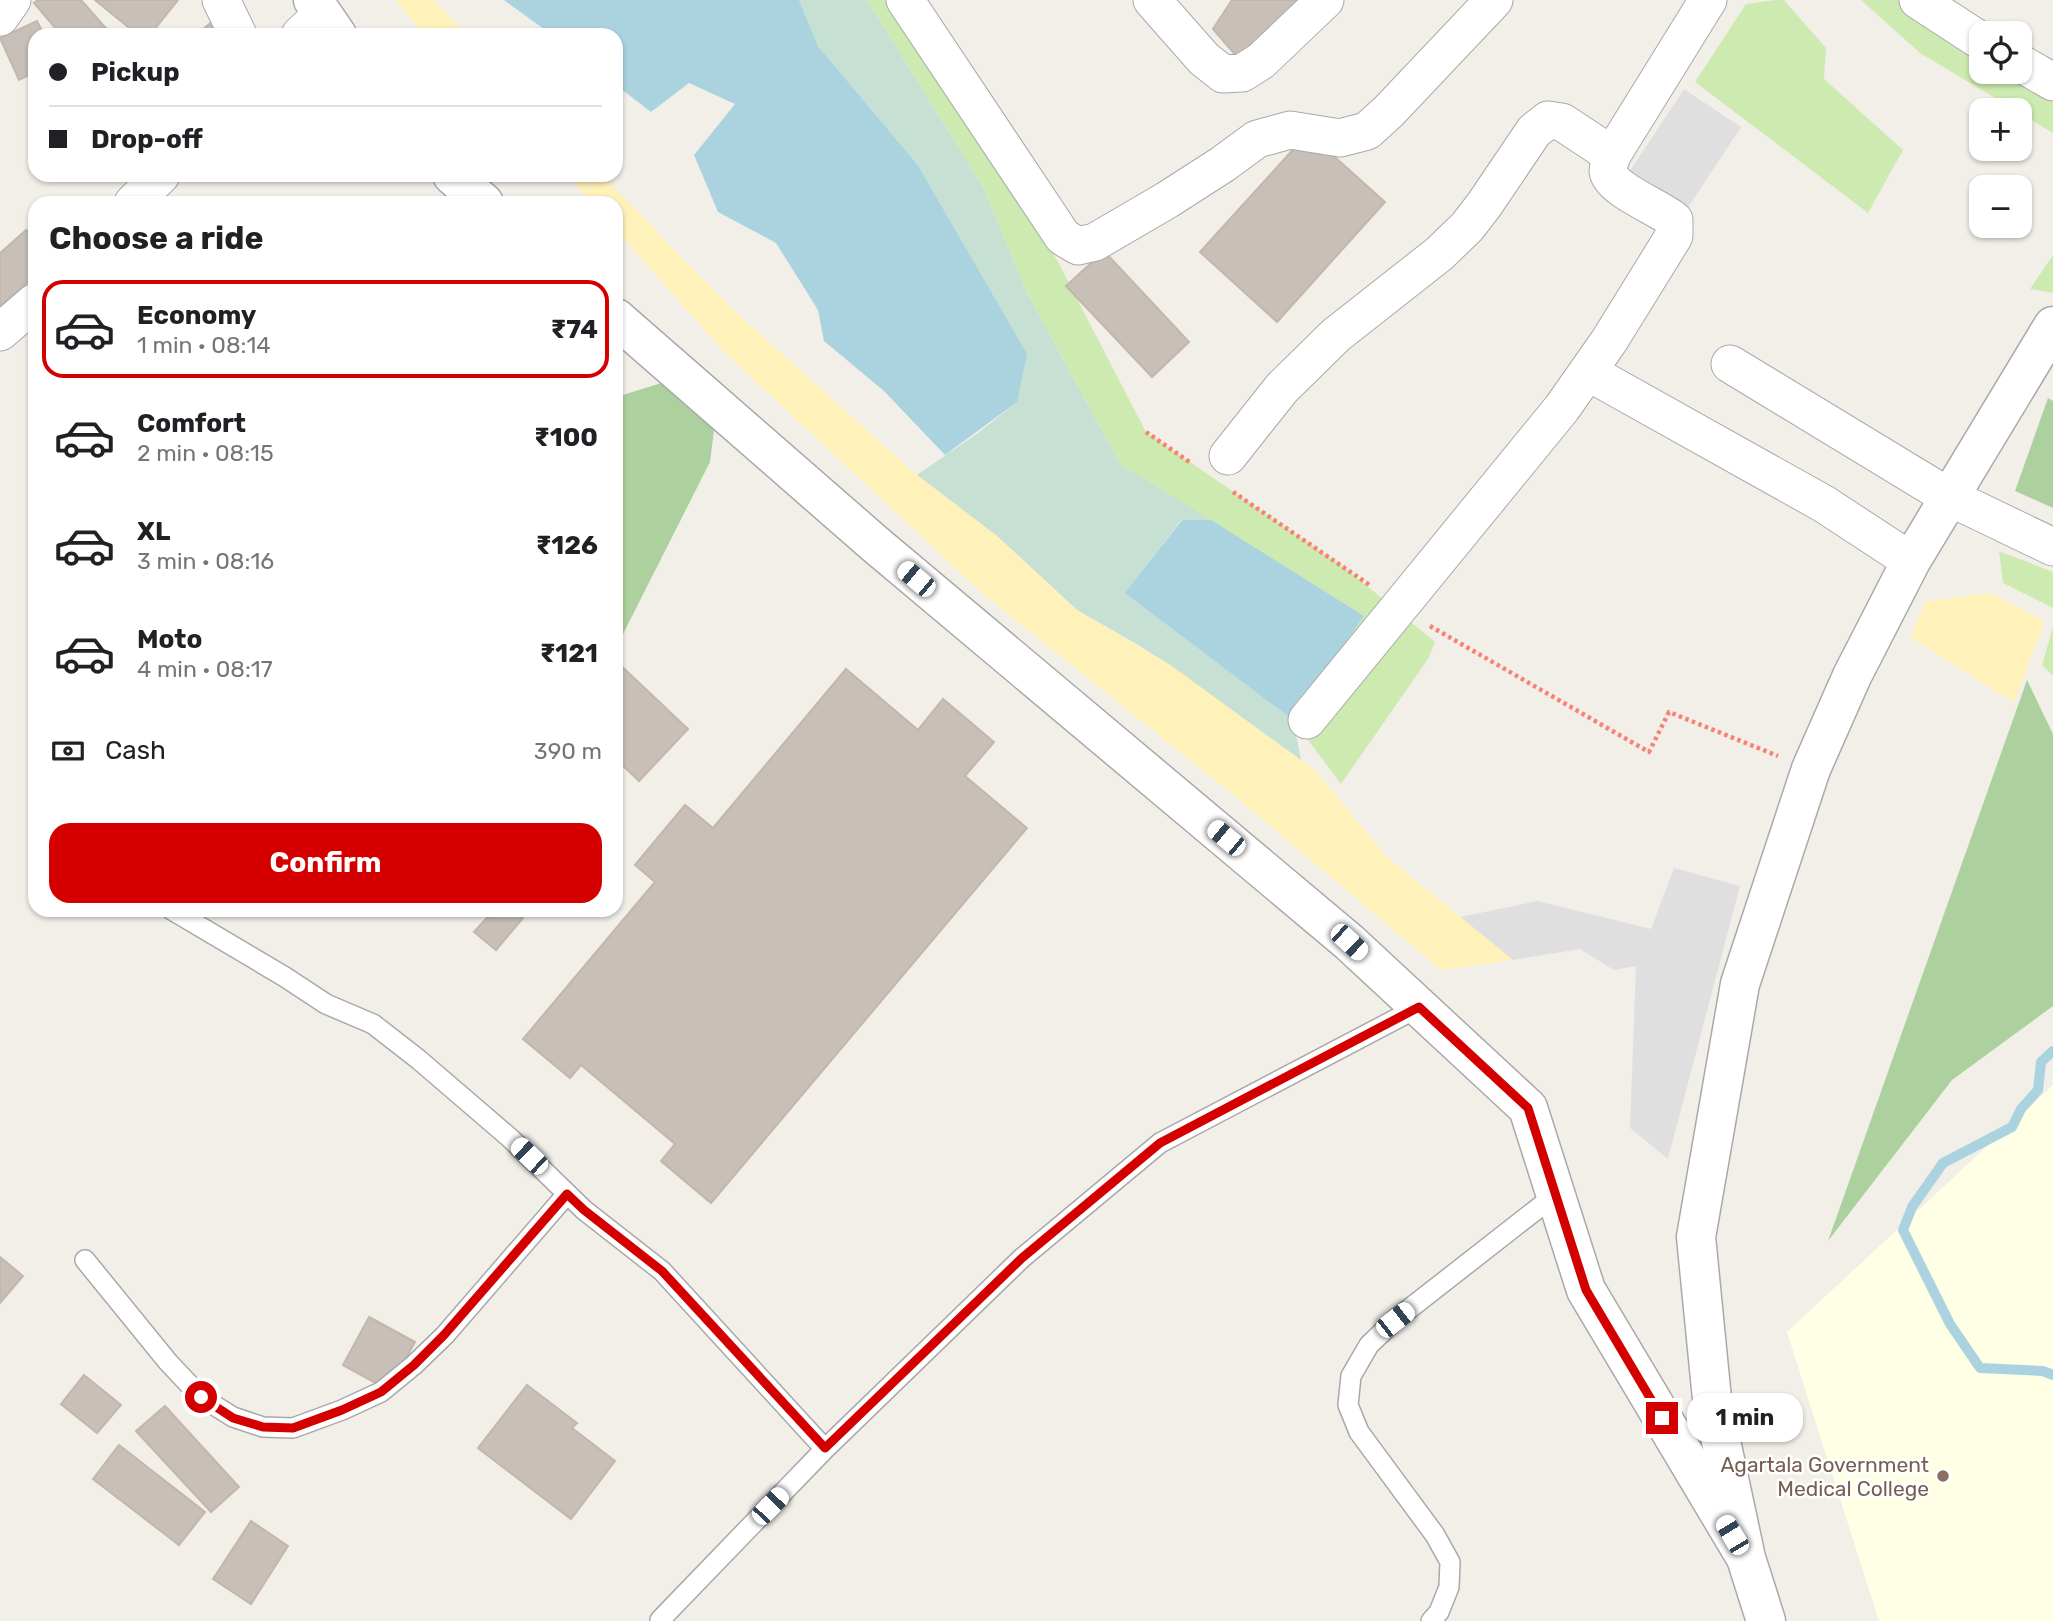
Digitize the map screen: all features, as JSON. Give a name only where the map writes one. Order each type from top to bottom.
[{"type":"street","points":[[0,17],[12,0]]},
{"type":"street","points":[[221,0],[235,28]]},
{"type":"street","points":[[905,0],[1063,237],[1078,246],[1095,242],[1167,201],[1257,139],[1290,130],[1340,138],[1367,131],[1390,111],[1494,0]]},
{"type":"street","points":[[1152,0],[1204,59],[1223,74],[1242,73],[1261,61],[1325,0]]},
{"type":"street","points":[[1307,720],[1562,408],[1588,372],[1674,236],[1674,220],[1663,210],[1612,181],[1608,169],[1612,155],[1707,0]]},
{"type":"street","points":[[1918,0],[1969,33]]},
{"type":"street","points":[[2032,70],[2053,82]]},
{"type":"street","points":[[1218,471],[1282,388],[1336,335],[1439,254],[1467,226],[1534,131],[1548,120],[1562,122],[1612,155]]},
{"type":"street","points":[[140,196],[154,182]]},
{"type":"street","points":[[460,182],[476,196]]},
{"type":"street","points":[[0,332],[28,308]]},
{"type":"street","points":[[623,324],[875,544],[1349,942],[1528,1108],[1586,1290],[1746,1558]]},
{"type":"street","points":[[1766,1621],[1746,1558],[1713,1399],[1696,1237],[1740,985],[1811,769],[1853,676],[1910,561],[2053,326]]},
{"type":"street","points":[[1730,364],[1949,497],[2053,547]]},
{"type":"street","points":[[1588,372],[1824,504],[1910,561]]},
{"type":"lane","points":[[184,917],[285,976],[326,1004],[373,1024],[418,1059],[510,1138],[584,1210],[662,1271],[825,1448]]},
{"type":"lane","points":[[660,1620],[825,1448],[1022,1258],[1160,1143],[1419,1007]]},
{"type":"lane","points":[[85,1259],[168,1362],[201,1397],[233,1418],[263,1427],[293,1428],[381,1392],[414,1365],[444,1335],[567,1194]]},
{"type":"lane","points":[[1431,1621],[1439,1612],[1449,1587],[1450,1562],[1435,1535],[1359,1432],[1348,1405],[1351,1376],[1369,1345],[1395,1320],[1555,1195]]},
{"type":"path","points":[[1146,432],[1218,471],[1447,638],[1648,752],[1669,712],[1811,769]]},
{"type":"shaded area","points":[[799,0],[867,0],[983,187],[1027,293],[1120,464],[1211,520],[1181,520],[1126,593],[1293,720],[1301,760],[1142,647],[1077,610],[997,536],[917,475],[1017,402],[917,164],[818,46]]},
{"type":"shaded area","points":[[1684,89],[1741,127],[1685,212],[1628,174]]},
{"type":"shaded area","points":[[1674,868],[1740,886],[1668,1159],[1630,1128],[1636,966],[1614,970],[1580,949],[1513,960],[1460,917],[1538,901],[1651,929]]},
{"type":"shaded area","name":"Agartala Government Medical College","points":[[2053,1085],[2053,1621],[1879,1621],[1787,1332]]},
{"type":"green space","points":[[867,0],[887,0],[963,98],[1058,262],[1146,432],[1344,567],[1435,642],[1428,659],[1341,784],[1293,720],[1364,616],[1120,464],[1027,293],[983,187]]},
{"type":"green space","points":[[1784,0],[1826,48],[1824,79],[1903,150],[1868,213],[1695,82],[1746,4]]},
{"type":"green space","points":[[1861,0],[1908,0],[1969,43],[1969,82],[1920,53]]},
{"type":"green space","points":[[2032,82],[2053,95],[2053,133],[2032,120],[2032,98],[1995,98],[1972,84]]},
{"type":"green space","points":[[2053,255],[2053,293],[2030,289]]},
{"type":"green space","points":[[684,376],[715,422],[710,462],[623,634],[623,395]]},
{"type":"green space","points":[[2048,398],[2053,401],[2053,508],[2015,491]]},
{"type":"green space","points":[[1999,551],[2053,572],[2053,608],[2003,583]]},
{"type":"green space","points":[[2053,627],[2053,676],[2042,665]]},
{"type":"green space","points":[[2027,680],[2053,734],[2053,1006],[1952,1080],[1828,1241]]},
{"type":"sand","points":[[395,0],[433,0],[460,28],[419,28]]},
{"type":"sand","points":[[573,182],[609,182],[622,196],[586,196]]},
{"type":"sand","points":[[623,197],[730,307],[917,475],[997,536],[1077,610],[1169,664],[1316,771],[1386,856],[1513,960],[1441,970],[1237,798],[983,594],[722,350],[623,238]]},
{"type":"sand","points":[[1990,593],[2045,621],[2014,703],[1910,637],[1926,601]]},
{"type":"water","points":[[504,0],[799,0],[818,46],[917,164],[1027,354],[1017,402],[945,455],[884,391],[824,341],[818,310],[776,243],[718,212],[694,155],[735,104],[689,83],[651,112],[623,90],[623,28],[542,28]]},
{"type":"water","points":[[1182,520],[1211,520],[1364,616],[1293,720],[1125,593]]},
{"type":"building","points":[[38,0],[81,0],[106,28],[55,28],[34,3]]},
{"type":"building","points":[[95,0],[178,0],[156,28],[129,28]]},
{"type":"building","points":[[1232,0],[1301,0],[1238,58],[1213,29]]},
{"type":"building","points":[[37,21],[40,28],[28,28],[28,76],[19,80],[0,38]]},
{"type":"building","points":[[213,21],[218,28],[204,28]]},
{"type":"building","points":[[1308,133],[1385,202],[1277,322],[1200,252]]},
{"type":"building","points":[[26,230],[28,232],[28,281],[0,307],[0,253]]},
{"type":"building","points":[[1104,251],[1189,342],[1152,377],[1066,286]]},
{"type":"building","points":[[623,668],[688,729],[639,781],[623,766]]},
{"type":"building","points":[[846,669],[918,730],[943,699],[994,742],[965,776],[1027,828],[711,1203],[661,1161],[675,1144],[581,1065],[570,1078],[523,1039],[655,882],[635,865],[685,805],[713,828]]},
{"type":"building","points":[[488,917],[523,918],[496,950],[474,932]]},
{"type":"building","points":[[0,1257],[23,1276],[0,1303]]},
{"type":"building","points":[[369,1317],[415,1342],[388,1390],[343,1365]]},
{"type":"building","points":[[84,1375],[121,1405],[97,1433],[61,1404]]},
{"type":"building","points":[[527,1385],[577,1423],[572,1428],[615,1461],[571,1519],[478,1448]]},
{"type":"building","points":[[165,1406],[239,1487],[211,1512],[136,1431]]},
{"type":"building","points":[[119,1445],[205,1512],[179,1545],[93,1479]]},
{"type":"building","points":[[251,1521],[288,1546],[251,1604],[213,1579]]},
{"type":"waterway","points":[[2053,1051],[2041,1062],[2038,1090],[2021,1109],[2012,1127],[1943,1163],[1912,1207],[1903,1230],[1950,1324],[1980,1368],[2043,1371],[2053,1375]]},
{"type":"place","name":"Agartala Government Medical College","points":[[1943,1476]]},
{"type":"route","points":[[201,1397],[233,1418],[263,1427],[293,1428],[381,1392],[414,1365],[444,1335],[567,1194],[662,1271],[825,1448],[1022,1258],[1160,1143],[1419,1007],[1528,1108],[1586,1290],[1662,1418]]}]
